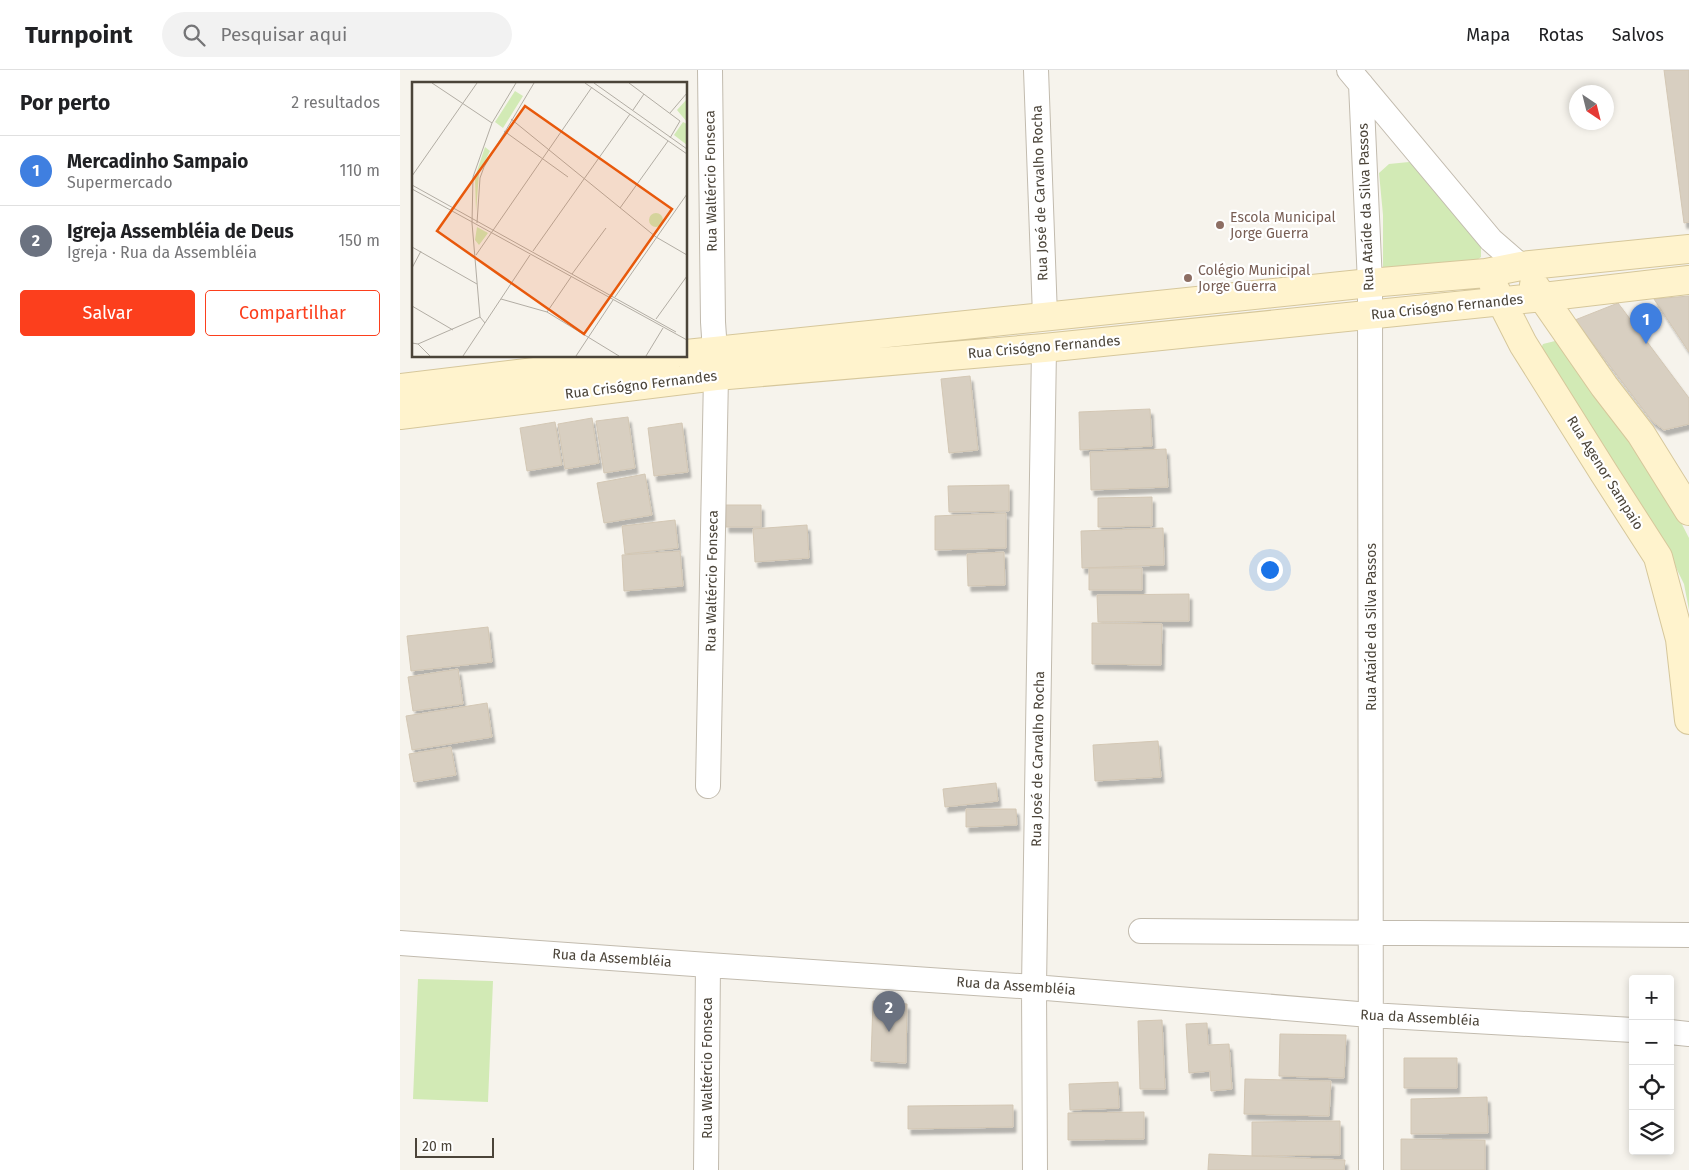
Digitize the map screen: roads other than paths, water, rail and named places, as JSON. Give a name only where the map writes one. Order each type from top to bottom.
[{"type":"street","name":"Rua Waltércio Fonseca","points":[[708,786],[716,363],[713,322],[710,70]]},
{"type":"street","name":"Rua José de Carvalho Rocha","points":[[1036,70],[1045,316]]},
{"type":"street","points":[[1355,77],[1491,240],[1521,266],[1604,386],[1642,434],[1689,510]]},
{"type":"street","name":"Rua Ataíde da Silva Passos","points":[[1355,77],[1370,283],[1371,1170]]},
{"type":"street","points":[[1486,273],[1491,240]]},
{"type":"street","name":"Rua Crisógno Fernandes","points":[[400,415],[716,363],[1045,316],[1486,273],[1521,266],[1689,249]]},
{"type":"street","name":"Rua Agenor Sampaio","points":[[1486,273],[1523,344],[1658,557],[1680,639],[1689,720]]},
{"type":"street","name":"Rua Crisógno Fernandes","points":[[688,355],[716,363],[1044,348],[1543,297],[1689,280]]},
{"type":"street","name":"Rua José de Carvalho Rocha","points":[[1035,1170],[1034,987],[1044,348]]},
{"type":"street","name":"Rua Crisógno Fernandes","points":[[400,388],[653,358]]},
{"type":"street","points":[[1141,931],[1689,935]]},
{"type":"street","name":"Rua da Assembléia","points":[[400,942],[1034,987],[1370,1015],[1629,1030]]},
{"type":"street","name":"Rua Waltércio Fonseca","points":[[706,1170],[708,965]]},
{"type":"street","points":[[1674,1032],[1689,1034]]},
{"type":"place","name":"Escola Municipal Jorge Guerra","points":[[1220,225]]},
{"type":"place","name":"Colégio Municipal Jorge Guerra","points":[[1188,278]]},
{"type":"place","name":"Mercadinho Sampaio","points":[[1646,344]]},
{"type":"place","name":"Igreja Assembléia de Deus","points":[[889,1032]]}]
